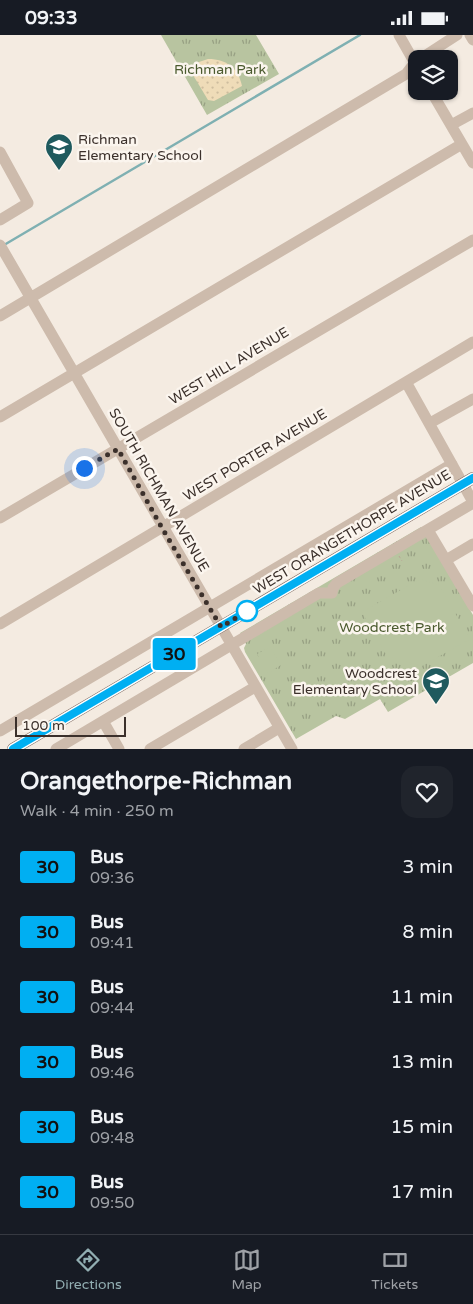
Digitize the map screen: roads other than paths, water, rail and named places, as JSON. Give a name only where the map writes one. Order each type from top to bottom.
[{"type":"main road","name":"WEST ORANGETHORPE AVENUE","points":[[13,749],[468,481]]},
{"type":"street","points":[[399,35],[409,50]]},
{"type":"street","points":[[435,50],[457,35]]},
{"type":"street","points":[[470,35],[473,40]]},
{"type":"street","points":[[0,315],[408,72]]},
{"type":"street","points":[[436,100],[473,163]]},
{"type":"street","points":[[451,125],[473,113]]},
{"type":"street","points":[[0,417],[462,144]]},
{"type":"street","points":[[0,152],[28,203],[0,220]]},
{"type":"street","name":"WEST HILL AVENUE","points":[[0,518],[473,239]]},
{"type":"street","name":"SOUTH RICHMAN AVENUE","points":[[0,245],[162,528],[292,749]]},
{"type":"street","name":"WEST PORTER AVENUE","points":[[0,624],[473,342]]},
{"type":"street","points":[[56,749],[319,593],[332,593],[337,583],[473,503],[468,481],[452,464],[406,382]]},
{"type":"street","points":[[430,423],[473,399]]},
{"type":"street","points":[[0,731],[452,464]]},
{"type":"street","points":[[428,530],[473,606]]},
{"type":"street","points":[[446,559],[473,544]]},
{"type":"street","points":[[150,749],[255,687]]},
{"type":"street","points":[[103,721],[119,749]]},
{"type":"street","points":[[244,749],[279,728]]},
{"type":"waterway","points":[[4,245],[360,35]]},
{"type":"place","name":"Richman Elementary School","points":[[59,171]]},
{"type":"place","name":"Woodcrest Elementary School","points":[[436,705]]},
{"type":"park label","name":"Richman Park","points":[[220,69]]},
{"type":"park label","name":"Woodcrest Park","points":[[392,627]]}]
